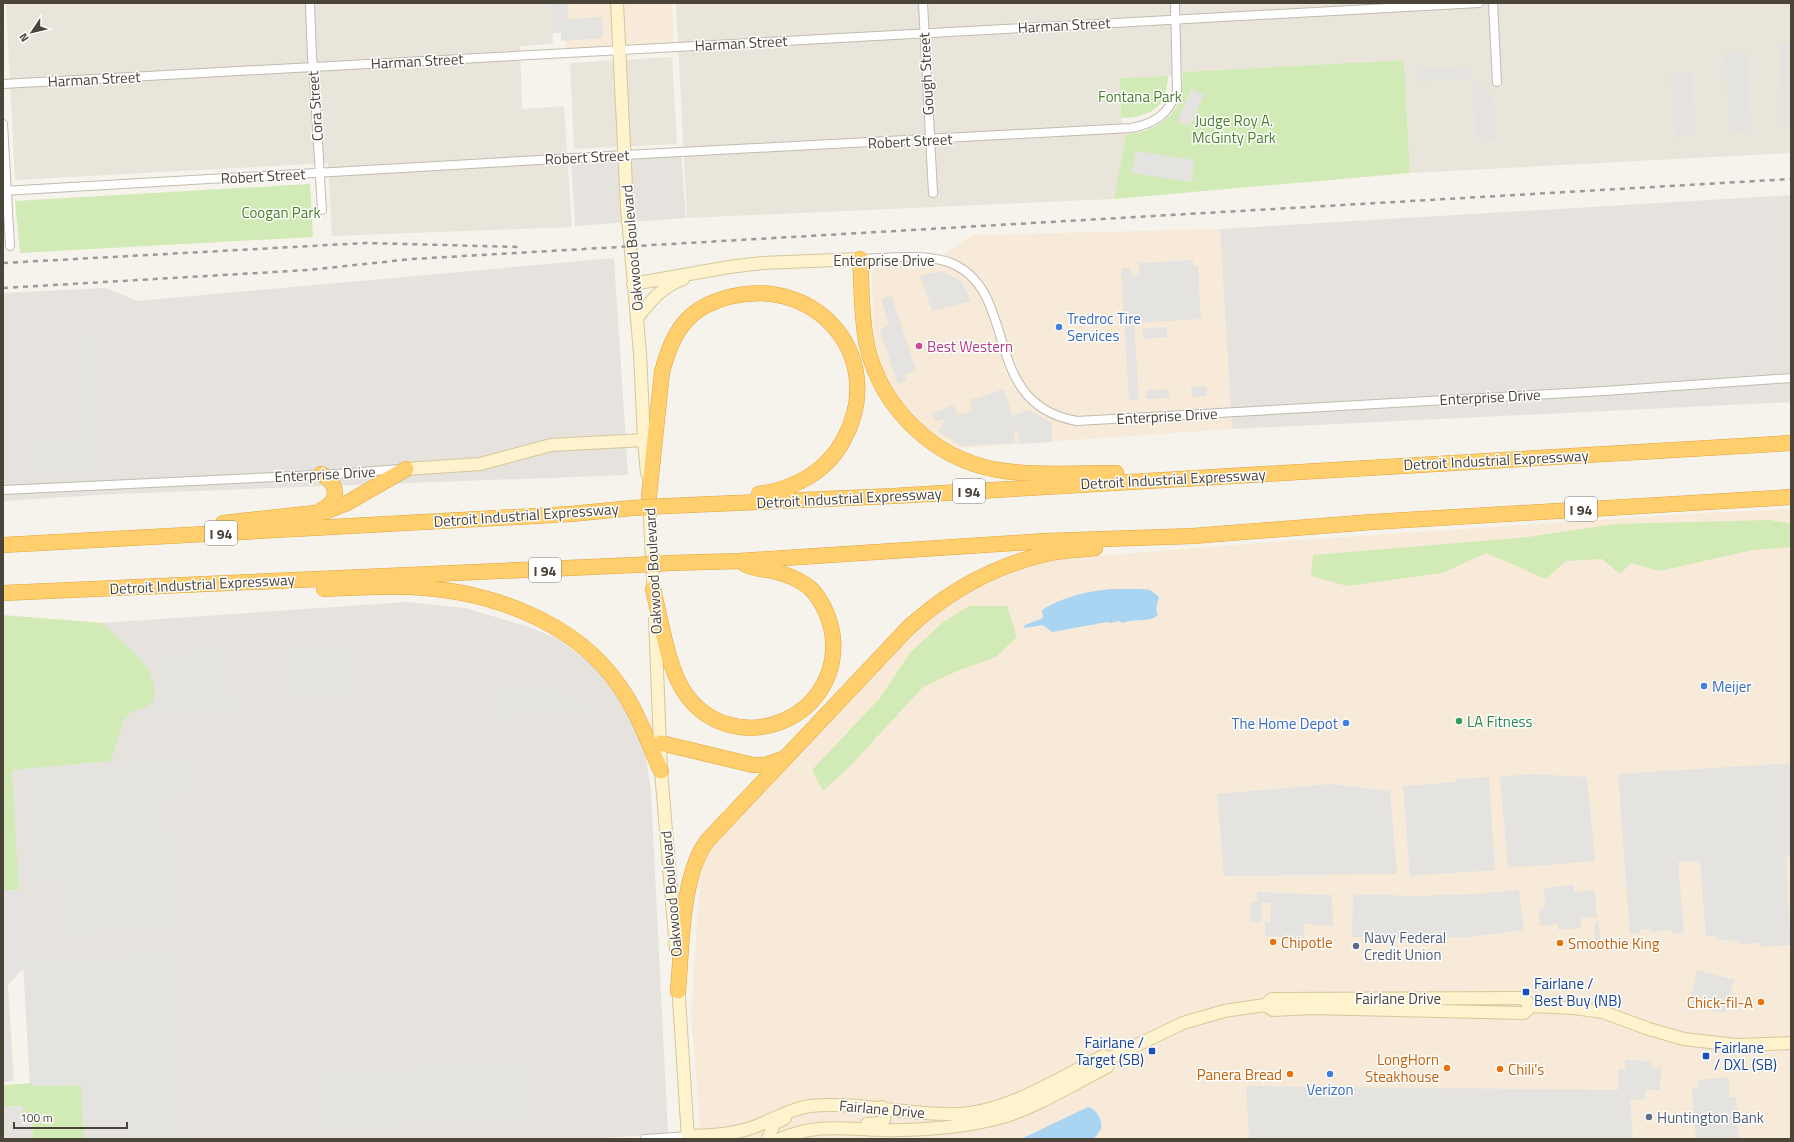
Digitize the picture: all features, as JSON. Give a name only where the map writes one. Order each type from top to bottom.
[{"type":"highway","points":[[860,259],[864,328],[867,346],[879,378],[903,417],[919,433],[944,450],[978,466],[1018,472],[1125,473],[1194,471],[1237,475]]},
{"type":"highway","points":[[649,496],[662,372],[667,353],[675,336],[685,321],[700,308],[719,299],[739,295],[770,294],[785,296],[805,304],[828,319],[842,336],[853,358],[857,380],[857,393],[851,427],[841,446],[826,465],[807,478],[788,488],[774,492],[733,497],[700,505]]},
{"type":"highway","name":"Detroit Industrial Expressway","points":[[3,544],[571,514],[667,506],[894,496],[1791,443]]},
{"type":"highway","points":[[3,544],[313,514],[330,510],[347,503],[406,469]]},
{"type":"highway","points":[[313,514],[329,506],[335,494],[333,483],[328,477],[321,474]]},
{"type":"highway","name":"Detroit Industrial Expressway","points":[[3,593],[739,561],[1045,540],[1193,536],[1372,522],[1791,497]]},
{"type":"highway","points":[[678,991],[687,890],[696,858],[706,841],[908,628],[930,608],[968,583],[1005,566],[1048,553],[1193,536]]},
{"type":"highway","points":[[653,589],[673,671],[683,691],[695,705],[712,718],[733,726],[754,728],[778,724],[802,711],[822,688],[828,676],[833,659],[834,647],[831,625],[822,605],[812,590],[804,583],[777,572],[748,566],[739,561]]},
{"type":"highway","points":[[226,584],[308,589],[410,587],[454,592],[481,598],[536,617],[579,643],[612,676],[633,708],[660,771]]},
{"type":"highway","points":[[660,742],[753,765],[765,765],[786,756]]},
{"type":"main road","name":"Oakwood Boulevard","points":[[617,3],[633,284],[637,318],[644,440],[649,496],[660,771],[678,991],[681,1058],[688,1138]]},
{"type":"main road","name":"Enterprise Drive","points":[[633,284],[729,267],[762,263],[860,259]]},
{"type":"main road","points":[[637,318],[651,300],[663,289],[677,281],[708,271]]},
{"type":"main road","name":"Enterprise Drive","points":[[406,469],[480,464],[551,445],[644,440]]},
{"type":"main road","name":"Fairlane Drive","points":[[688,1138],[730,1133],[751,1128],[793,1110],[808,1106],[832,1104],[882,1107],[923,1113],[959,1114],[982,1111],[996,1107],[1024,1095],[1103,1056],[1110,1058],[1183,1023],[1224,1011],[1265,1005],[1273,1010],[1325,1008],[1524,1014],[1531,1006],[1596,1010],[1667,1034],[1710,1043],[1757,1045],[1791,1043]]},
{"type":"main road","name":"Fairlane Drive","points":[[780,1139],[810,1129],[829,1127],[884,1130],[916,1129],[981,1122],[1004,1117],[1038,1102],[1107,1066],[1110,1058]]},
{"type":"main road","points":[[768,1139],[771,1129],[778,1120],[832,1104]]},
{"type":"main road","points":[[829,1127],[842,1122],[880,1123],[884,1120],[882,1107]]},
{"type":"street","name":"Cora Street","points":[[310,3],[322,210]]},
{"type":"street","name":"Gough Street","points":[[923,3],[933,192]]},
{"type":"street","points":[[1175,3],[1176,19]]},
{"type":"street","name":"Harman Street","points":[[3,84],[1479,3]]},
{"type":"street","points":[[1493,3],[1497,82]]},
{"type":"street","name":"Robert Street","points":[[5,191],[625,155],[930,140],[1131,128],[1153,122],[1166,112],[1174,102],[1177,91],[1176,19]]},
{"type":"street","points":[[3,124],[5,191],[10,246]]},
{"type":"street","name":"Enterprise Drive","points":[[860,259],[935,259],[950,263],[966,271],[978,283],[985,296],[1012,373],[1023,391],[1033,402],[1047,411],[1077,421],[1604,391],[1791,378]]},
{"type":"street","name":"Enterprise Drive","points":[[3,490],[406,469]]},
{"type":"street","name":"Fairlane Drive","points":[[645,1139],[688,1138]]},
{"type":"shaded area","points":[[6,3],[551,3],[553,44],[520,46],[522,109],[564,106],[572,227],[332,236],[328,163],[15,180]]},
{"type":"shaded area","points":[[563,3],[672,3],[674,46],[566,53]]},
{"type":"shaded area","points":[[676,3],[1791,3],[1791,153],[1410,173],[1404,60],[1183,72],[1168,76],[1120,78],[1121,118],[1126,134],[1114,199],[687,218]]},
{"type":"shaded area","points":[[551,4],[567,4],[568,19],[602,17],[603,38],[561,41],[561,33],[552,33]]},
{"type":"shaded area","points":[[1791,44],[1791,129],[1784,130],[1779,45]]},
{"type":"shaded area","points":[[1746,53],[1751,132],[1730,133],[1725,54]]},
{"type":"shaded area","points":[[672,57],[677,144],[574,149],[570,63]]},
{"type":"shaded area","points":[[1470,66],[1471,79],[1417,81],[1417,69]]},
{"type":"shaded area","points":[[1692,72],[1695,135],[1675,137],[1671,73]]},
{"type":"shaded area","points":[[1472,80],[1482,80],[1483,95],[1493,94],[1496,140],[1485,141],[1485,136],[1476,136]]},
{"type":"shaded area","points":[[1191,89],[1204,95],[1190,127],[1177,121]]},
{"type":"shaded area","points":[[1136,151],[1194,160],[1192,182],[1132,173]]},
{"type":"shaded area","points":[[681,153],[686,218],[575,226],[571,158]]},
{"type":"shaded area","points":[[1791,195],[1791,402],[1232,429],[1220,229]]},
{"type":"shaded area","points":[[1220,229],[1232,429],[959,448],[926,428],[900,401],[884,372],[874,340],[873,268],[889,264],[930,266],[952,248],[974,235]]},
{"type":"shaded area","points":[[614,258],[628,475],[114,494],[3,501],[3,293],[106,288],[137,301]]},
{"type":"shaded area","points":[[1193,260],[1193,266],[1198,266],[1201,319],[1134,323],[1139,399],[1129,400],[1121,268],[1131,268],[1131,275],[1139,275],[1139,263]]},
{"type":"shaded area","points":[[942,271],[962,282],[971,301],[932,311],[920,276]]},
{"type":"shaded area","points":[[93,292],[103,474],[31,478],[29,437],[79,434],[70,293]]},
{"type":"shaded area","points":[[891,295],[916,370],[905,375],[907,381],[898,384],[880,330],[889,325],[881,300]]},
{"type":"shaded area","points":[[1166,327],[1167,337],[1143,339],[1143,328]]},
{"type":"shaded area","points":[[1206,386],[1207,396],[1192,397],[1191,387]]},
{"type":"shaded area","points":[[1004,389],[1014,421],[1013,415],[1030,410],[1052,423],[1052,442],[1020,444],[1016,429],[1014,433],[1015,443],[962,446],[938,431],[945,419],[936,421],[932,414],[953,405],[958,415],[972,411],[970,400]]},
{"type":"shaded area","points":[[1169,389],[1170,398],[1146,399],[1146,390]]},
{"type":"shaded area","points":[[3,446],[10,446],[11,480],[3,480]]},
{"type":"shaded area","points":[[1791,509],[1791,1139],[701,1139],[691,1013],[700,878],[705,859],[720,836],[920,625],[972,588],[1028,565],[1058,559],[1271,542],[1701,513]]},
{"type":"shaded area","points":[[407,602],[465,608],[526,626],[556,638],[588,661],[616,690],[635,724],[646,758],[651,792],[668,1134],[585,1139],[33,1139],[12,770],[111,761],[102,623]]},
{"type":"shaded area","points":[[349,644],[354,645],[357,649],[359,698],[290,699],[286,655],[289,650],[293,648]]},
{"type":"shaded area","points":[[229,646],[234,649],[237,654],[240,714],[162,718],[159,713],[156,656],[160,652]]},
{"type":"shaded area","points":[[538,683],[556,686],[572,692],[589,703],[599,714],[486,721],[485,705],[490,699],[487,692],[502,687]]},
{"type":"shaded area","points":[[201,755],[203,795],[177,797],[174,801],[181,930],[64,937],[61,880],[32,882],[26,769]]},
{"type":"shaded area","points":[[1791,763],[1791,855],[1786,856],[1791,945],[1760,947],[1761,943],[1740,944],[1739,941],[1718,940],[1717,937],[1706,936],[1700,861],[1678,862],[1684,933],[1673,933],[1672,930],[1652,932],[1651,929],[1640,930],[1640,933],[1630,934],[1618,774]]},
{"type":"shaded area","points":[[1528,774],[1587,777],[1595,861],[1508,868],[1500,777]]},
{"type":"shaded area","points":[[1489,777],[1495,870],[1410,876],[1403,786],[1456,782],[1456,779]]},
{"type":"shaded area","points":[[1331,784],[1390,791],[1397,874],[1224,876],[1217,794]]},
{"type":"shaded area","points":[[1574,885],[1574,892],[1595,890],[1597,917],[1581,918],[1581,928],[1558,930],[1558,924],[1540,926],[1539,909],[1545,908],[1544,888]]},
{"type":"shaded area","points":[[19,890],[24,960],[177,949],[186,1139],[84,1139],[81,1085],[33,1086],[24,968],[8,985],[14,1081],[3,1082],[3,891]]},
{"type":"shaded area","points":[[1519,890],[1524,930],[1470,937],[1417,939],[1352,937],[1353,894],[1414,896],[1473,894]]},
{"type":"shaded area","points":[[1257,892],[1332,895],[1333,926],[1304,924],[1304,938],[1265,936],[1265,922],[1270,922],[1271,903],[1262,902],[1261,922],[1250,922],[1251,901],[1257,902]]},
{"type":"shaded area","points":[[1598,921],[1601,945],[1596,951],[1594,926]]},
{"type":"shaded area","points":[[1697,970],[1734,980],[1726,1013],[1689,1007]]},
{"type":"shaded area","points":[[529,1057],[539,1068],[541,1074],[542,1089],[535,1090],[536,1101],[539,1101],[539,1118],[320,1133],[316,1072]]},
{"type":"shaded area","points":[[1625,1060],[1651,1061],[1652,1068],[1661,1067],[1660,1090],[1646,1090],[1645,1099],[1630,1100],[1633,1139],[1249,1139],[1246,1086],[1618,1090],[1618,1069],[1625,1069]]},
{"type":"shaded area","points":[[1729,1077],[1729,1098],[1736,1097],[1739,1139],[1696,1139],[1692,1088],[1698,1087],[1698,1080]]},
{"type":"shaded area","points":[[23,1106],[23,1113],[31,1113],[33,1139],[3,1139],[3,1107]]},
{"type":"green space","name":"Judge Roy A. McGinty Park","points":[[1404,60],[1410,173],[1114,199],[1126,134],[1148,130],[1168,118],[1177,106],[1180,98],[1183,72]]},
{"type":"green space","name":"Fontana Park","points":[[1168,76],[1164,96],[1161,103],[1155,109],[1141,116],[1121,118],[1120,78]]},
{"type":"green space","name":"Coogan Park","points":[[310,184],[313,237],[20,253],[15,201]]},
{"type":"green space","points":[[1770,520],[1791,524],[1791,547],[1753,550],[1659,571],[1631,563],[1620,574],[1602,559],[1566,561],[1546,579],[1486,553],[1442,573],[1347,586],[1311,576],[1313,555],[1528,537],[1615,524]]},
{"type":"green space","points":[[969,606],[1007,606],[1017,637],[996,657],[957,671],[923,687],[851,765],[823,791],[812,770],[880,698],[910,653],[942,623]]},
{"type":"green space","points":[[3,615],[102,623],[134,652],[148,669],[155,690],[153,701],[146,707],[130,713],[123,722],[111,761],[12,770],[19,890],[3,891]]},
{"type":"green space","points":[[32,1083],[33,1086],[81,1085],[84,1139],[33,1139],[31,1113],[23,1114],[23,1106],[3,1107],[3,1085]]},
{"type":"water","points":[[1111,589],[1150,590],[1159,597],[1156,609],[1158,615],[1146,620],[1123,623],[1119,621],[1111,623],[1107,622],[1052,632],[1043,625],[1024,628],[1025,625],[1043,618],[1042,610],[1050,605],[1084,593]]},
{"type":"water","points":[[1088,1107],[1096,1112],[1101,1122],[1100,1129],[1094,1139],[1021,1139]]},
{"type":"railway","points":[[3,288],[308,270],[412,259],[1791,179]]},
{"type":"railway","points":[[3,263],[365,243],[521,247]]},
{"type":"place","name":"Tredroc Tire Services","points":[[1059,327]]},
{"type":"place","name":"Best Western","points":[[919,346]]},
{"type":"place","name":"Meijer","points":[[1704,686]]},
{"type":"place","name":"LA Fitness","points":[[1459,721]]},
{"type":"place","name":"The Home Depot","points":[[1346,723]]},
{"type":"place","name":"Chipotle","points":[[1273,942]]},
{"type":"place","name":"Smoothie King","points":[[1560,943]]},
{"type":"place","name":"Navy Federal Credit Union","points":[[1356,946]]},
{"type":"place","name":"Fairlane / Best Buy (NB)","points":[[1526,992]]},
{"type":"place","name":"Chick-fil-A","points":[[1761,1002]]},
{"type":"place","name":"Fairlane / Target (SB)","points":[[1152,1051]]},
{"type":"place","name":"Fairlane / DXL (SB)","points":[[1706,1056]]},
{"type":"place","name":"LongHorn Steakhouse","points":[[1447,1068]]},
{"type":"place","name":"Chili's","points":[[1500,1069]]},
{"type":"place","name":"Panera Bread","points":[[1290,1074]]},
{"type":"place","name":"Verizon","points":[[1330,1074]]},
{"type":"place","name":"Huntington Bank","points":[[1649,1117]]}]
